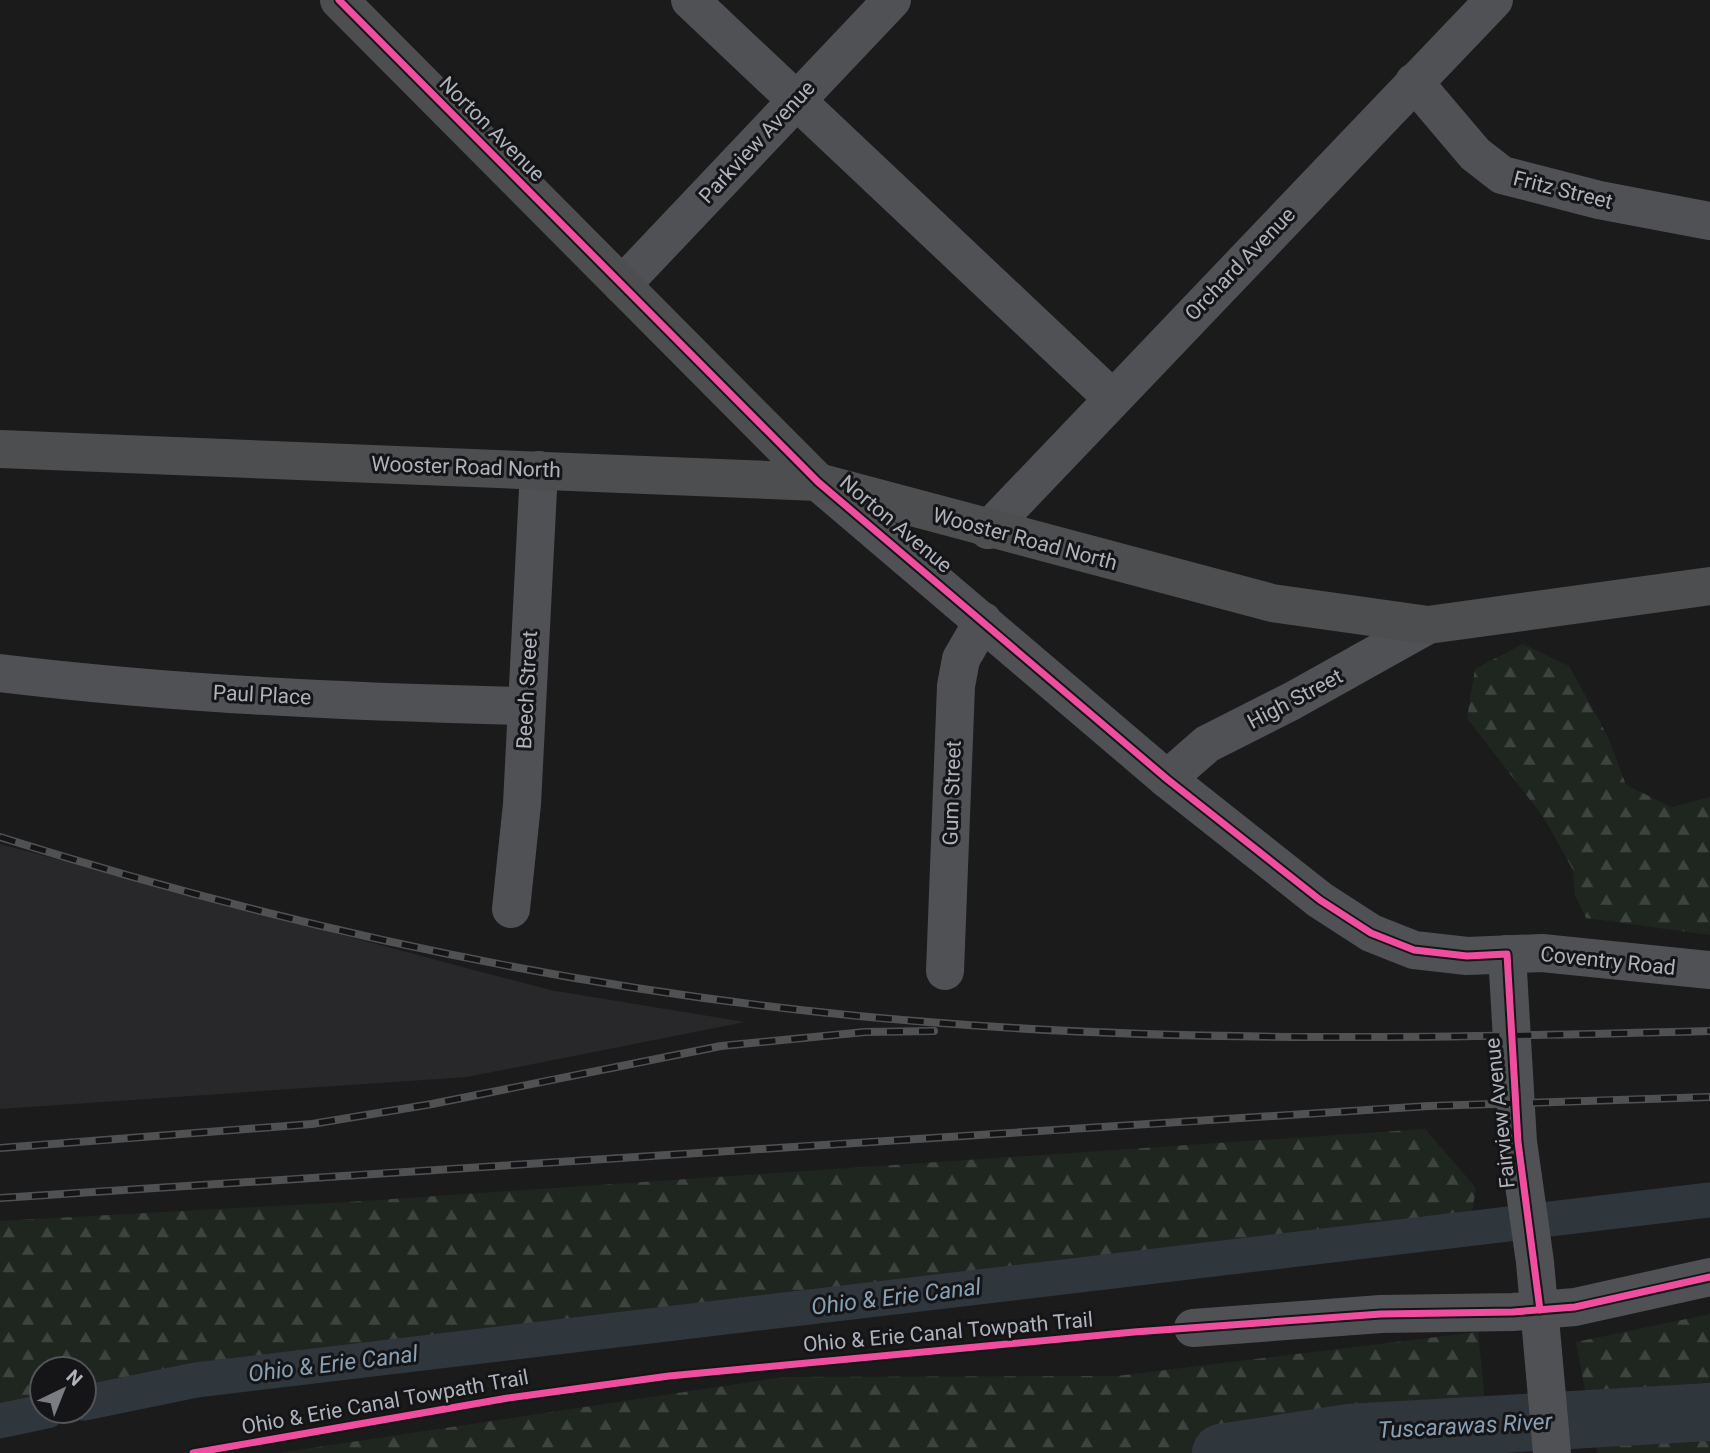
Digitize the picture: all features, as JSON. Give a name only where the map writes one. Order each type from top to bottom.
[{"type":"main road","name":"Norton Avenue","points":[[339,0],[818,482]]},
{"type":"main road","name":"Wooster Road North","points":[[0,449],[818,482],[988,530],[1272,603],[1428,625],[1709,583]]},
{"type":"street","points":[[690,0],[1112,398]]},
{"type":"street","name":"Parkview Avenue","points":[[622,285],[892,0]]},
{"type":"street","name":"Orchard Avenue","points":[[988,530],[1494,0]]},
{"type":"street","name":"Fritz Street","points":[[1414,82],[1475,154],[1502,175],[1599,200],[1710,221]]},
{"type":"street","name":"Beech Street","points":[[511,909],[520,831],[539,470]]},
{"type":"street","name":"Norton Avenue","points":[[818,482],[1167,779],[1320,900],[1371,933],[1414,950],[1467,956],[1507,954]]},
{"type":"street","name":"Gum Street","points":[[945,971],[956,686],[961,659],[983,621]]},
{"type":"street","name":"High Street","points":[[1167,779],[1208,744],[1292,701],[1428,625]]},
{"type":"street","name":"Paul Place","points":[[0,674],[127,688],[422,704],[526,706]]},
{"type":"street","name":"Coventry Road","points":[[1507,954],[1542,953],[1710,970]]},
{"type":"street","name":"Fairview Avenue","points":[[1507,954],[1518,1142],[1535,1262],[1552,1453]]},
{"type":"street","points":[[1193,1328],[1381,1314],[1540,1310],[1604,1302],[1710,1277]]},
{"type":"shaded area","points":[[0,844],[550,990],[745,1022],[467,1077],[0,1109]]},
{"type":"green space","points":[[1523,644],[1569,666],[1606,733],[1626,785],[1672,807],[1710,797],[1710,935],[1586,918],[1575,895],[1573,870],[1544,818],[1467,718],[1475,669]]},
{"type":"green space","points":[[1425,1129],[1476,1188],[1469,1230],[196,1380],[98,1400],[98,1355],[28,1355],[28,1415],[0,1421],[0,1221],[348,1202]]},
{"type":"green space","points":[[1710,1314],[1710,1453],[1597,1453],[1576,1342]]},
{"type":"green space","points":[[1478,1332],[1490,1453],[278,1453],[784,1377],[1117,1376]]},
{"type":"waterway","name":"Ohio & Erie Canal","points":[[98,1400],[196,1380],[1710,1200]]},
{"type":"waterway","name":"Tuscarawas River","points":[[1221,1453],[1349,1433],[1710,1412]]},
{"type":"waterway","name":"Ohio & Erie Canal","points":[[0,1421],[28,1415]]},
{"type":"railway","points":[[0,837],[228,903],[459,956],[575,978],[810,1011],[1026,1029],[1221,1036],[1515,1036],[1710,1031]]},
{"type":"railway","points":[[0,1148],[312,1124],[432,1104],[721,1046],[865,1032],[934,1031]]},
{"type":"railway","points":[[0,1198],[1429,1106],[1710,1097]]},
{"type":"cycle path","points":[[339,0],[818,482],[1167,779],[1320,900],[1371,933],[1414,950],[1467,956],[1507,954],[1518,1142],[1540,1310]]},
{"type":"cycle path","name":"Ohio & Erie Canal Towpath Trail","points":[[193,1453],[508,1398],[669,1376],[1134,1332],[1381,1314],[1513,1312],[1575,1307],[1710,1277]]}]
